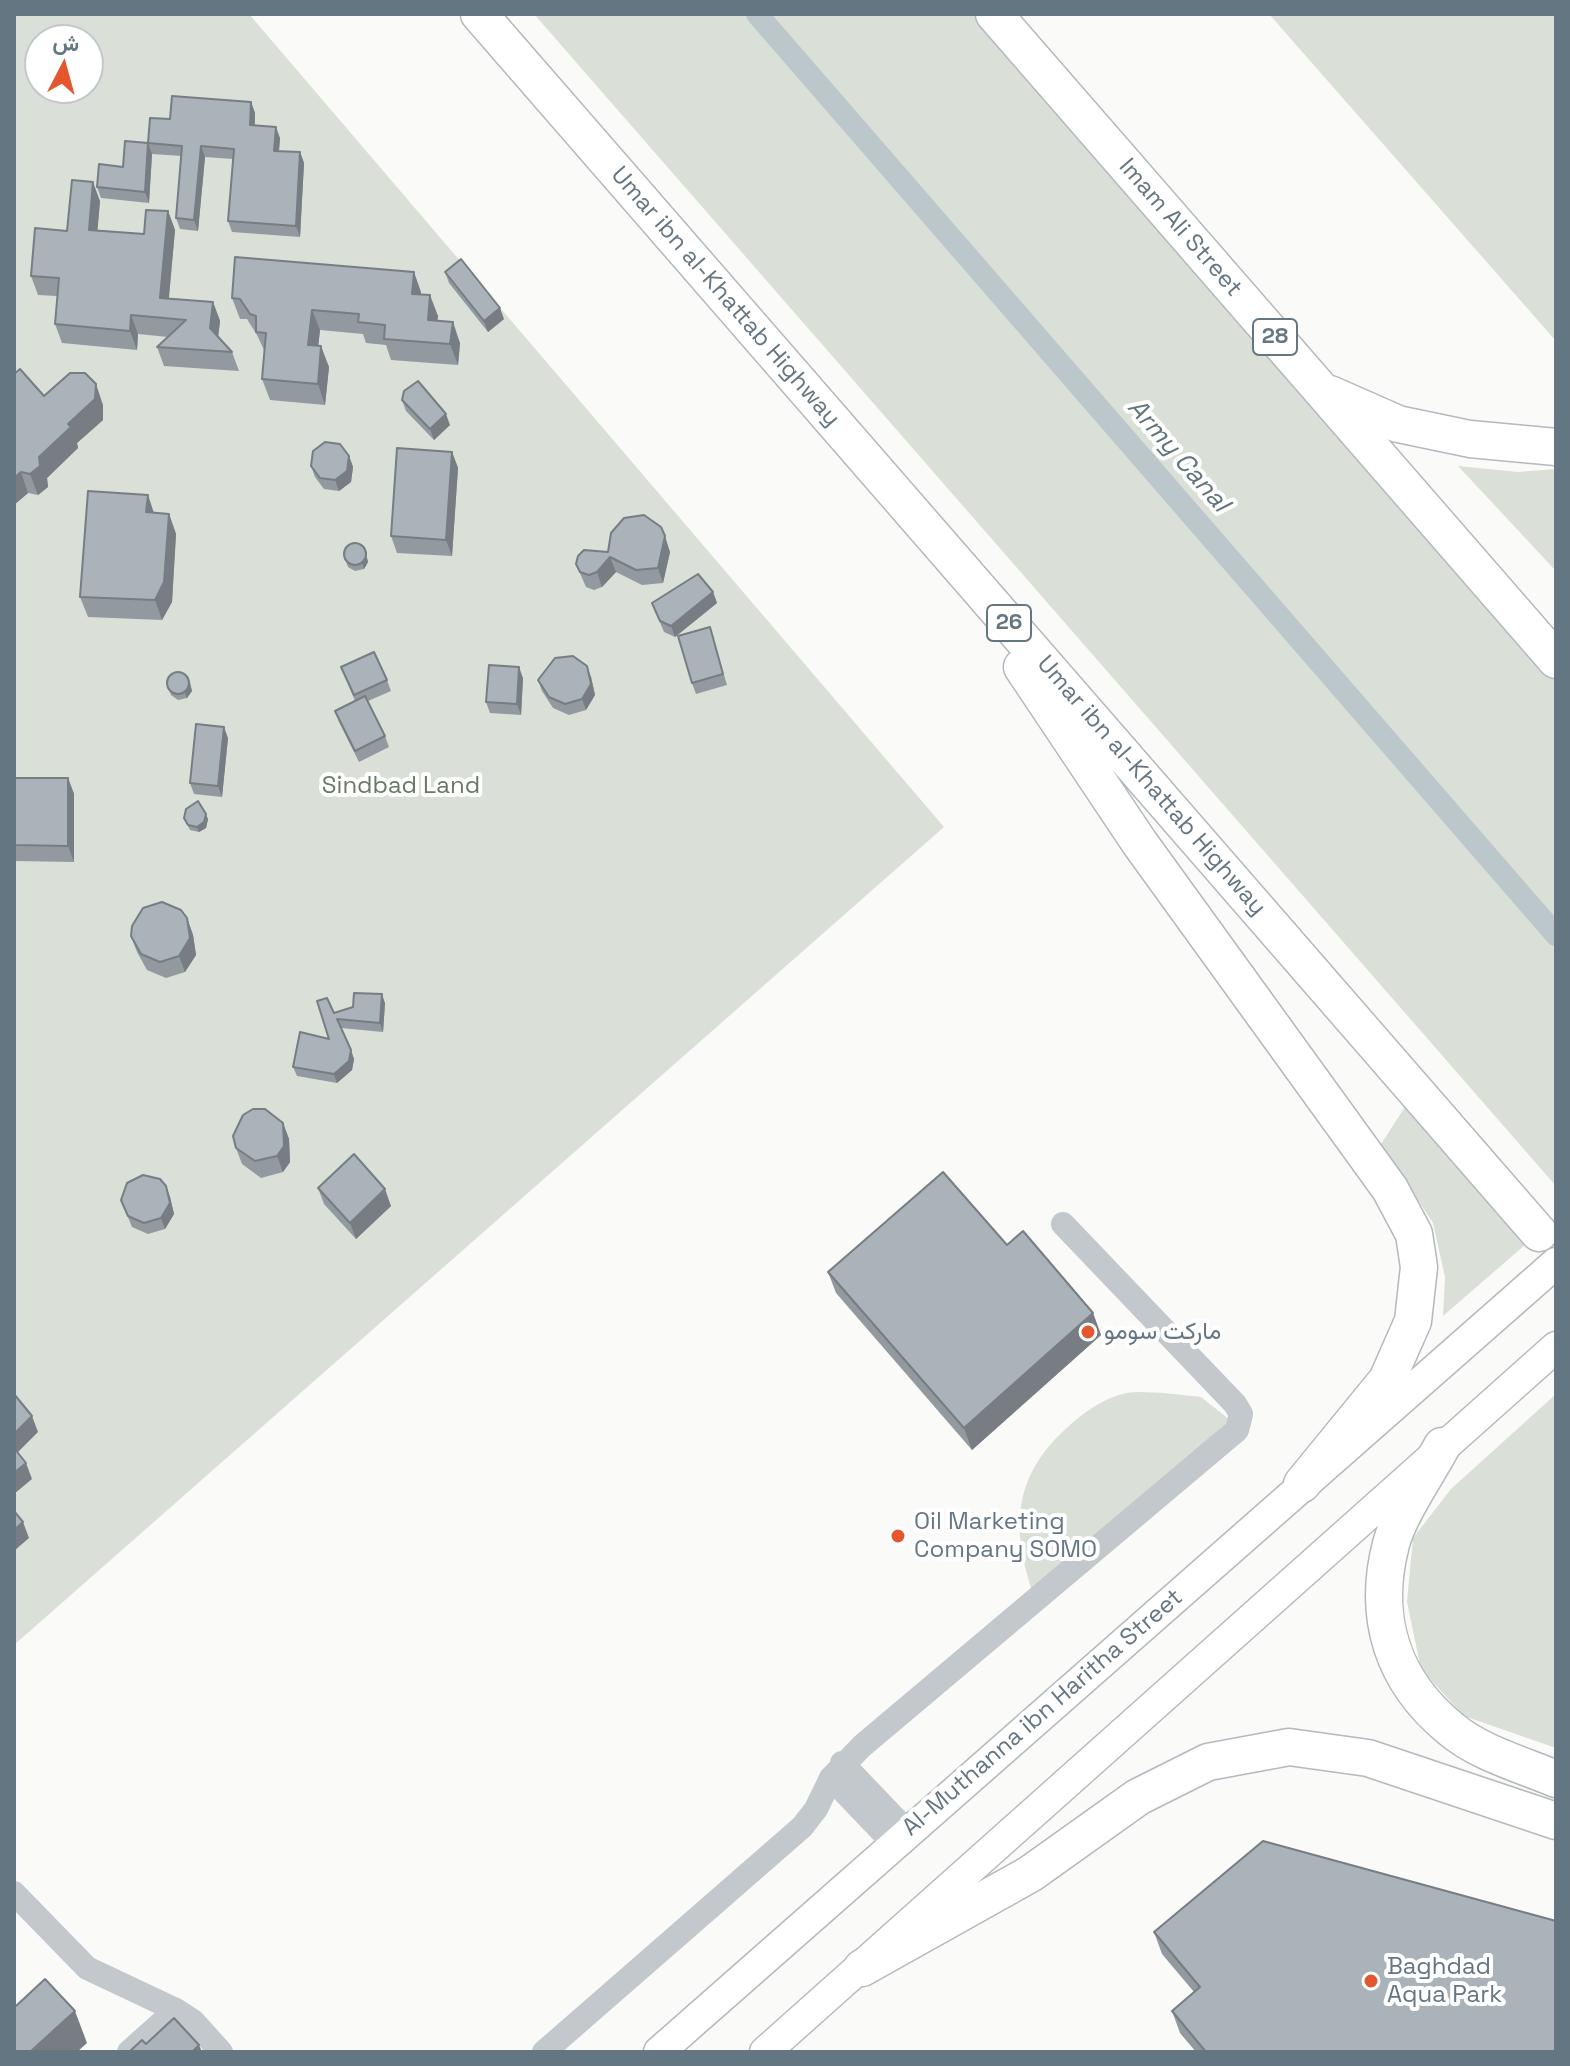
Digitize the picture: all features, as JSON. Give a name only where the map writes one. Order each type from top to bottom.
[{"type":"highway","name":"Umar ibn al-Khattab Highway","points":[[479,14],[1548,1248]]},
{"type":"highway","name":"Imam Ali Street","points":[[994,14],[1556,660]]},
{"type":"highway","points":[[1322,391],[1398,424],[1470,439],[1556,447]]},
{"type":"highway","points":[[936,540],[1139,842],[1390,1189],[1414,1234],[1419,1267],[1413,1321],[1387,1380],[1302,1484]]},
{"type":"highway","points":[[1454,1436],[1391,1541],[1382,1601],[1391,1652],[1417,1696],[1453,1731],[1556,1779]]},
{"type":"highway","points":[[862,1968],[1030,1874],[1138,1797],[1208,1762],[1289,1747],[1368,1758],[1556,1821]]},
{"type":"main road","name":"Al-Muthanna ibn Haritha Street","points":[[659,2052],[1428,1375],[1548,1248]]},
{"type":"main road","points":[[765,2052],[1556,1347]]},
{"type":"street","points":[[544,2052],[802,1827],[837,1771],[1240,1425],[1241,1414],[1235,1404],[1063,1224]]},
{"type":"street","points":[[837,1771],[901,1838]]},
{"type":"street","points":[[14,1893],[87,1968],[176,2010],[193,2021],[221,2052]]},
{"type":"street","points":[[129,2052],[176,2010]]},
{"type":"green space","name":"Sindbad Land","points":[[14,14],[249,14],[944,827],[14,1645]]},
{"type":"green space","points":[[534,14],[976,14],[1556,680],[1556,1186]]},
{"type":"green space","points":[[1269,14],[1556,14],[1556,341]]},
{"type":"green space","points":[[1458,466],[1518,472],[1556,469],[1556,571]]},
{"type":"green space","points":[[1405,1107],[1533,1238],[1443,1316],[1445,1277],[1433,1223],[1381,1144]]},
{"type":"green space","points":[[1127,1393],[1201,1397],[1230,1420],[1033,1593],[1021,1545],[1020,1523],[1027,1482],[1037,1463],[1051,1444],[1088,1410]]},
{"type":"green space","points":[[1556,1394],[1556,1748],[1464,1716],[1421,1669],[1407,1602],[1413,1538],[1451,1489]]},
{"type":"building","points":[[172,96],[251,102],[250,125],[276,127],[274,151],[300,152],[296,226],[228,221],[234,149],[201,146],[194,220],[176,218],[182,146],[148,143],[150,118],[170,119]]},
{"type":"building","points":[[125,141],[148,143],[145,192],[97,187],[99,164],[123,167]]},
{"type":"building","points":[[72,180],[93,182],[89,230],[144,234],[146,210],[168,211],[160,298],[213,302],[210,328],[232,352],[157,347],[186,320],[131,315],[130,331],[55,324],[59,278],[31,276],[35,228],[67,231]]},
{"type":"building","points":[[235,257],[414,272],[412,294],[430,295],[428,320],[453,322],[450,344],[384,339],[385,325],[358,322],[359,314],[312,310],[308,345],[321,346],[318,384],[262,379],[266,333],[256,332],[256,316],[250,314],[240,299],[232,298]]},
{"type":"building","points":[[461,259],[500,308],[484,321],[445,272]]},
{"type":"building","points":[[20,369],[44,396],[70,373],[85,373],[96,384],[95,399],[39,457],[40,466],[30,474],[21,472],[14,478],[14,374]]},
{"type":"building","points":[[418,381],[446,414],[430,429],[402,400],[404,391]]},
{"type":"building","points":[[325,442],[340,444],[349,456],[347,471],[335,480],[320,478],[311,466],[313,451]]},
{"type":"building","points":[[397,448],[452,452],[446,540],[391,536]]},
{"type":"building","points":[[88,491],[148,495],[146,512],[169,514],[164,582],[155,600],[80,597]]},
{"type":"building","points":[[644,515],[661,527],[665,536],[658,568],[636,570],[610,557],[597,572],[589,575],[580,572],[576,564],[584,550],[608,552],[611,533],[624,518]]},
{"type":"building","points":[[355,543],[363,546],[366,554],[363,562],[355,565],[347,562],[344,554],[347,546]]},
{"type":"building","points":[[698,574],[713,592],[671,626],[660,621],[652,603]]},
{"type":"building","points":[[710,627],[723,674],[692,683],[678,636]]},
{"type":"building","points":[[374,652],[387,680],[354,695],[341,667]]},
{"type":"building","points":[[573,656],[587,666],[591,684],[582,699],[565,704],[549,697],[538,680],[555,658]]},
{"type":"building","points":[[489,665],[519,667],[517,704],[486,702]]},
{"type":"building","points":[[178,672],[186,675],[189,683],[186,691],[178,694],[170,691],[167,683],[170,675]]},
{"type":"building","points":[[365,696],[385,736],[355,751],[335,711]]},
{"type":"building","points":[[196,724],[224,727],[218,786],[190,783]]},
{"type":"building","points":[[14,778],[68,778],[68,846],[14,845]]},
{"type":"building","points":[[198,801],[206,814],[204,822],[197,827],[188,825],[184,818],[186,809]]},
{"type":"building","points":[[162,902],[181,910],[187,918],[190,938],[179,956],[160,962],[141,954],[131,936],[132,926],[143,908]]},
{"type":"building","points":[[354,993],[382,994],[380,1023],[337,1019],[351,1050],[349,1061],[334,1074],[293,1067],[300,1032],[329,1039],[317,1001],[327,998],[334,1013],[353,1007]]},
{"type":"building","points":[[253,1109],[265,1109],[283,1123],[284,1146],[277,1156],[255,1161],[236,1148],[233,1136],[243,1115]]},
{"type":"building","points":[[354,1154],[385,1189],[350,1223],[318,1188]]},
{"type":"building","points":[[943,1172],[1007,1245],[1023,1231],[1093,1313],[964,1428],[828,1272]]},
{"type":"building","points":[[143,1175],[160,1179],[166,1186],[170,1203],[161,1218],[144,1223],[128,1216],[121,1200],[127,1183]]},
{"type":"building","points":[[14,1394],[32,1416],[14,1434]]},
{"type":"building","points":[[14,1448],[26,1463],[14,1473]]},
{"type":"building","points":[[14,1511],[23,1522],[14,1530]]},
{"type":"building","name":"Baghdad Aqua Park","points":[[1263,1841],[1556,1921],[1556,2052],[1206,2052],[1172,2011],[1200,1987],[1154,1932]]},
{"type":"building","points":[[45,1979],[75,2011],[30,2052],[14,2052],[14,2004],[16,2006]]},
{"type":"building","points":[[174,2018],[199,2045],[192,2052],[129,2052],[142,2040],[146,2044]]},
{"type":"waterway","name":"Army Canal","points":[[757,14],[1556,935]]},
{"type":"place","name":"ماركت سومو","points":[[1088,1332]]},
{"type":"place","name":"Oil Marketing Company SOMO","points":[[898,1536]]},
{"type":"place","name":"Baghdad Aqua Park","points":[[1371,1981]]}]
